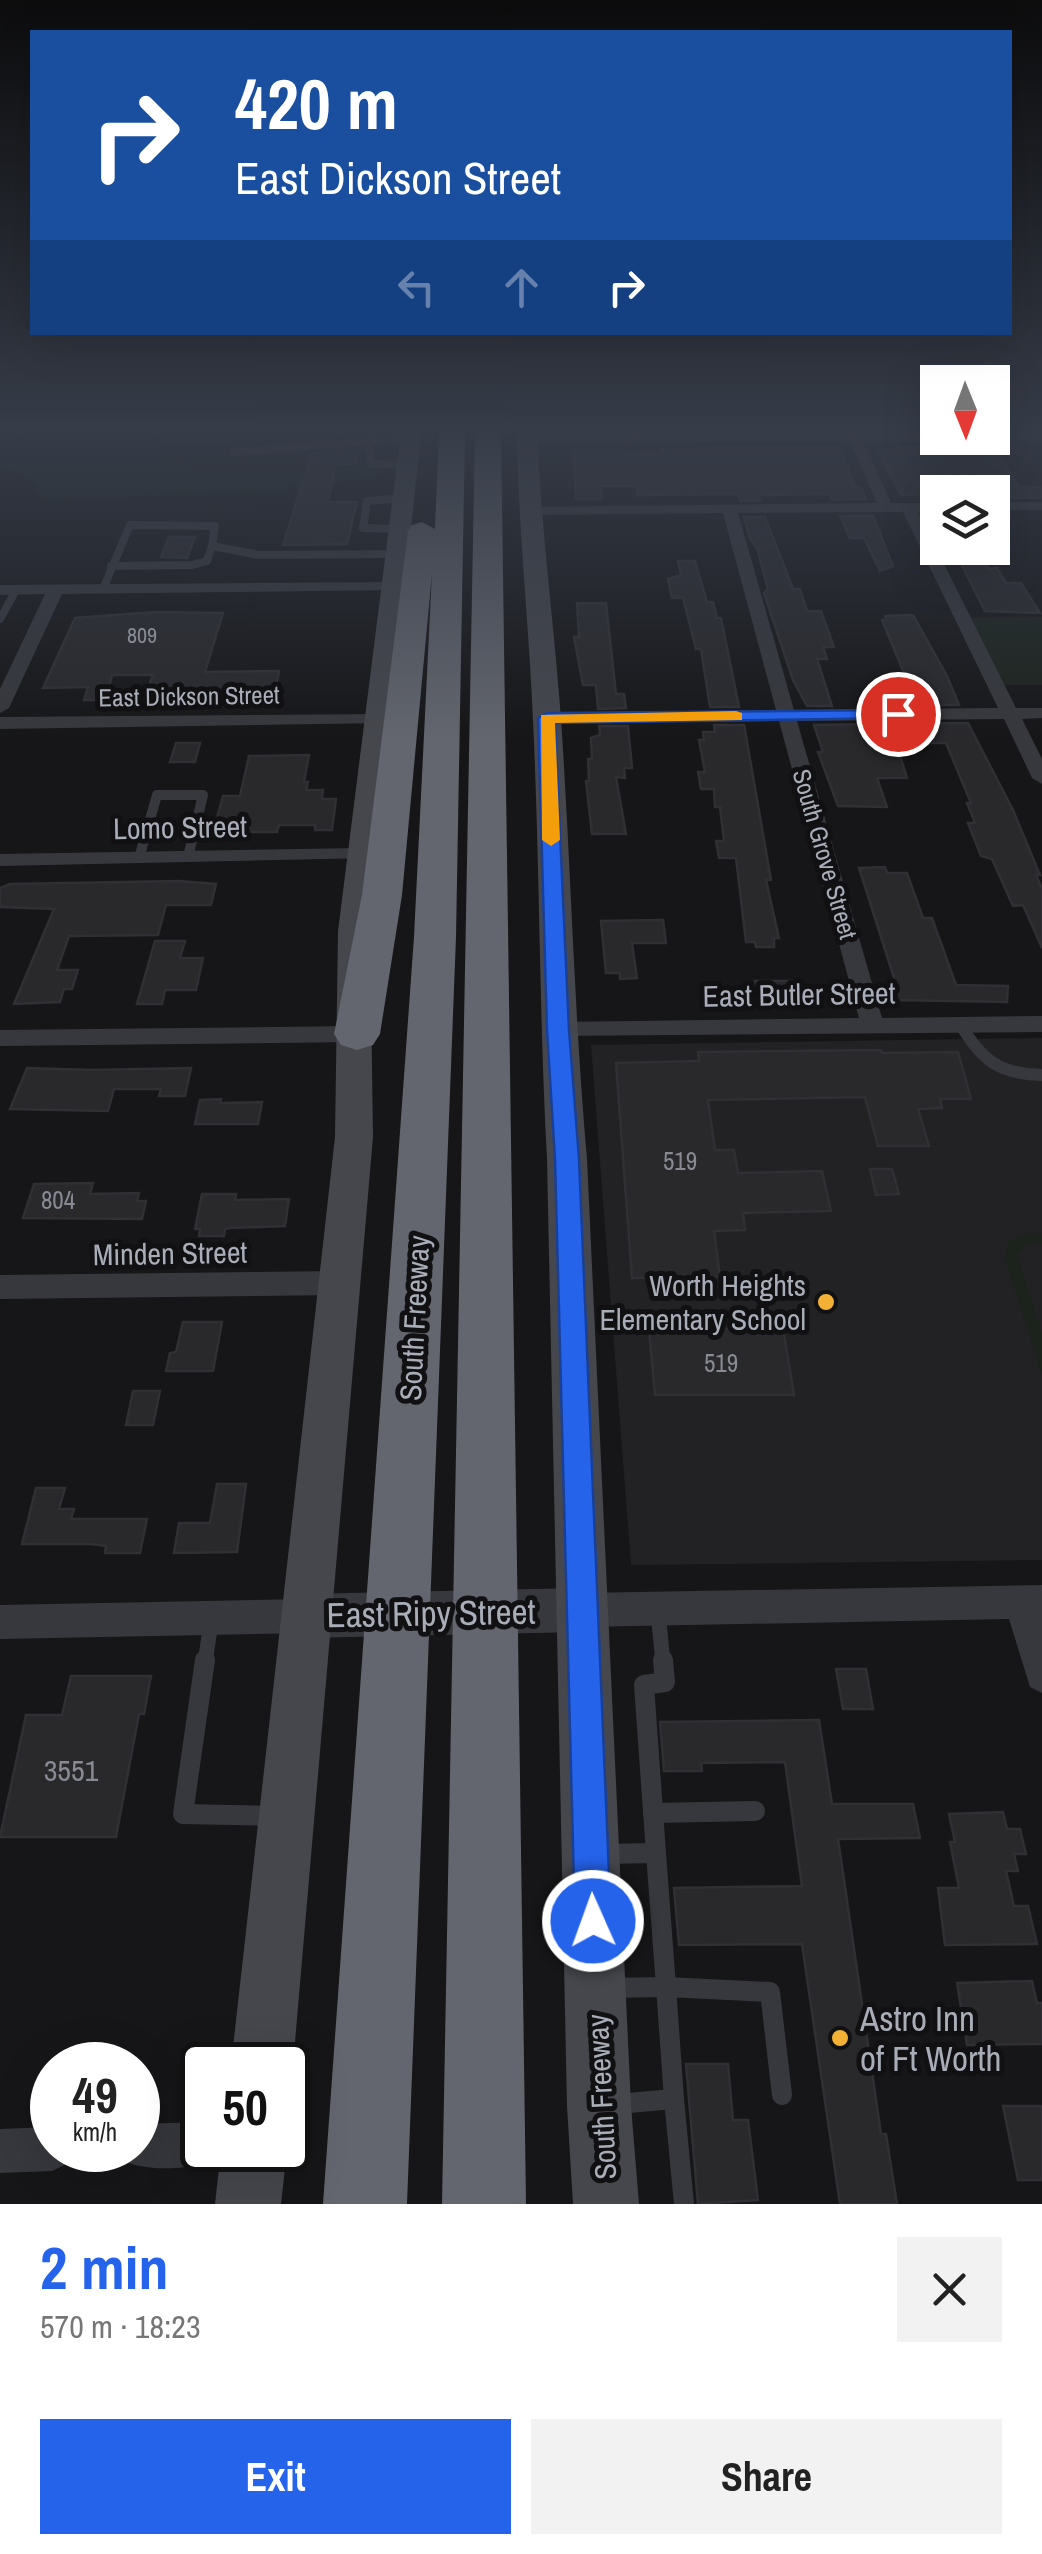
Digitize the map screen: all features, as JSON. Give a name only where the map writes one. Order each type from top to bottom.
[{"type":"highway","points":[[357,1034],[382,895],[421,535]]},
{"type":"highway","name":"South Freeway","points":[[365,2204],[435,938],[449,535]]},
{"type":"highway","points":[[484,2204],[484,1052],[488,535]]},
{"type":"highway","points":[[489,682],[511,658],[519,535]]},
{"type":"main road","points":[[264,2042],[285,1816],[323,1616],[340,1284],[354,1137],[354,932],[401,535]]},
{"type":"main road","name":"South Freeway","points":[[530,535],[547,718],[558,1030],[567,1159],[557,1610],[591,1854],[606,2204]]},
{"type":"main road","points":[[248,2204],[252,2172]]},
{"type":"street","name":"South Grove Street","points":[[735,535],[873,1026]]},
{"type":"street","points":[[922,535],[1042,778]]},
{"type":"street","points":[[8,590],[396,587]]},
{"type":"street","points":[[0,708],[56,590]]},
{"type":"street","points":[[547,718],[1042,713]]},
{"type":"street","name":"East Dickson Street","points":[[0,723],[378,719]]},
{"type":"street","name":"Lomo Street","points":[[0,860],[139,858],[189,851],[362,854]]},
{"type":"street","name":"East Butler Street","points":[[558,1030],[1042,1024]]},
{"type":"street","points":[[0,1038],[357,1034]]},
{"type":"street","name":"Minden Street","points":[[0,1287],[340,1284]]},
{"type":"street","points":[[1032,1602],[1042,1675]]},
{"type":"street","name":"East Ripy Street","points":[[0,1622],[1032,1602]]},
{"type":"street","points":[[0,2151],[30,2150]]},
{"type":"lane","points":[[103,589],[123,535]]},
{"type":"lane","points":[[112,566],[192,566],[207,560],[213,535]]},
{"type":"lane","points":[[212,546],[259,555],[400,542]]},
{"type":"lane","points":[[0,619],[8,590]]},
{"type":"lane","points":[[139,858],[157,795],[203,794],[189,851]]},
{"type":"lane","points":[[960,1025],[990,1067],[1003,1074],[1042,1075]]},
{"type":"lane","points":[[658,1609],[665,1682],[644,1685],[684,2204]]},
{"type":"lane","points":[[212,1618],[183,1814],[285,1816]]},
{"type":"lane","points":[[653,1812],[755,1810]]},
{"type":"lane","points":[[591,1854],[656,1852]]},
{"type":"lane","points":[[595,1988],[770,1992],[782,2095]]},
{"type":"lane","points":[[599,2106],[674,2099]]},
{"type":"shaded area","points":[[1042,617],[1042,685],[1003,685],[969,618]]},
{"type":"shaded area","name":"Worth Heights Elementary School","points":[[1042,1038],[1042,1560],[631,1565],[591,1045]]},
{"type":"shaded area","points":[[1025,1233],[1042,1233],[1042,1243],[1026,1244],[1017,1254],[1042,1334],[1042,1376],[1004,1256],[1009,1241]]},
{"type":"building","points":[[286,535],[349,535],[347,544],[283,545]]},
{"type":"building","points":[[749,535],[772,535],[793,589],[800,589],[807,611],[821,611],[834,647],[823,647],[827,659],[817,659],[832,706],[807,706],[793,680],[764,593],[768,589],[757,548]]},
{"type":"building","points":[[849,535],[881,535],[893,566],[880,571],[864,538]]},
{"type":"building","points":[[169,537],[195,537],[187,558],[161,557]]},
{"type":"building","points":[[678,561],[695,561],[707,602],[713,602],[717,618],[721,618],[739,707],[710,707],[701,649],[696,649],[683,598],[672,598],[668,579],[681,575]]},
{"type":"building","points":[[962,565],[997,568],[1006,583],[1021,583],[1040,613],[985,611]]},
{"type":"building","points":[[577,603],[606,603],[616,694],[624,694],[626,708],[598,709],[596,685],[583,685],[574,637],[579,637]]},
{"type":"building","points":[[155,612],[223,613],[205,672],[279,671],[274,698],[149,701],[147,691],[153,675],[112,675],[106,700],[84,700],[88,687],[43,688],[75,618]]},
{"type":"building","points":[[913,615],[959,705],[904,705],[898,690],[911,690],[882,620],[887,620],[885,616]]},
{"type":"building","points":[[968,723],[1013,810],[1040,875],[1036,875],[1042,889],[1042,948],[1023,905],[1013,906],[992,859],[981,856],[968,823],[975,823],[967,803],[971,803],[946,743],[896,743],[907,778],[877,778],[887,807],[838,806],[818,752],[823,752],[814,725]]},
{"type":"building","points":[[714,725],[744,725],[771,880],[766,880],[779,938],[774,938],[774,947],[756,947],[755,942],[746,942],[736,858],[719,858],[716,841],[724,841],[720,807],[715,807],[714,789],[701,789],[698,772],[705,772],[699,740],[704,740],[703,732],[715,732]]},
{"type":"building","points":[[599,726],[628,726],[632,768],[624,768],[625,778],[616,777],[626,834],[592,834],[586,781],[588,759],[592,759],[591,738],[600,735]]},
{"type":"building","points":[[176,743],[200,743],[195,762],[170,762]]},
{"type":"building","points":[[309,755],[306,790],[323,790],[322,799],[336,799],[332,830],[315,830],[315,825],[279,825],[277,832],[246,832],[248,825],[215,825],[223,796],[240,796],[249,756]]},
{"type":"building","points":[[885,867],[887,873],[907,873],[923,918],[932,918],[956,985],[1008,986],[1007,1002],[894,1000],[889,983],[895,981],[859,868]]},
{"type":"building","points":[[10,884],[216,884],[211,905],[166,905],[158,935],[69,936],[57,970],[78,970],[72,989],[64,989],[60,1002],[14,1004],[54,909],[0,907],[0,888]]},
{"type":"building","points":[[663,920],[666,943],[632,943],[637,978],[620,979],[620,973],[606,973],[601,921]]},
{"type":"building","points":[[155,941],[185,941],[180,958],[203,958],[196,990],[165,990],[162,1004],[137,1004]]},
{"type":"building","points":[[755,981],[801,981],[805,999],[759,999]]},
{"type":"building","points":[[698,1052],[958,1052],[971,1099],[940,1099],[942,1108],[918,1109],[929,1146],[878,1146],[865,1097],[708,1100],[715,1150],[734,1150],[738,1173],[822,1171],[831,1211],[743,1213],[745,1230],[714,1231],[720,1277],[632,1278],[616,1063],[699,1061]]},
{"type":"building","points":[[27,1068],[191,1068],[185,1096],[159,1096],[161,1089],[114,1089],[108,1111],[10,1109]]},
{"type":"building","points":[[221,1099],[220,1103],[262,1102],[258,1124],[195,1124],[200,1100]]},
{"type":"building","points":[[870,1169],[892,1169],[899,1194],[876,1195]]},
{"type":"building","points":[[93,1183],[90,1194],[139,1193],[137,1201],[146,1201],[142,1219],[23,1218],[34,1184]]},
{"type":"building","points":[[202,1194],[236,1194],[235,1200],[289,1199],[285,1226],[230,1228],[225,1229],[224,1236],[199,1236],[200,1229],[195,1229]]},
{"type":"building","points":[[183,1322],[222,1322],[213,1371],[166,1371],[170,1353],[176,1352]]},
{"type":"building","points":[[783,1328],[794,1395],[655,1395],[649,1329]]},
{"type":"building","points":[[133,1391],[160,1391],[153,1425],[126,1425]]},
{"type":"building","points":[[217,1484],[246,1484],[237,1552],[174,1553],[179,1523],[210,1523]]},
{"type":"building","points":[[36,1488],[65,1488],[59,1509],[74,1509],[71,1519],[147,1519],[140,1553],[105,1553],[106,1546],[91,1544],[22,1544]]},
{"type":"building","points":[[836,1669],[866,1669],[873,1709],[843,1709]]},
{"type":"building","points":[[71,1676],[151,1676],[144,1714],[139,1714],[116,1837],[0,1837],[26,1715],[62,1715]]},
{"type":"building","name":"Astro Inn of Ft Worth","points":[[819,1720],[832,1804],[913,1804],[920,1838],[838,1839],[881,2134],[886,2134],[897,2204],[840,2204],[802,1944],[679,1945],[674,1888],[802,1886],[785,1762],[701,1763],[702,1771],[664,1771],[660,1722]]},
{"type":"building","points":[[1003,1812],[1007,1829],[1020,1829],[1026,1854],[1014,1854],[1018,1871],[1006,1871],[1014,1906],[1028,1906],[1037,1944],[945,1945],[938,1888],[959,1888],[949,1814]]},
{"type":"building","points":[[1032,1981],[1037,2003],[1042,2003],[1042,2044],[967,2045],[957,1983]]},
{"type":"building","points":[[686,2064],[728,2064],[733,2120],[748,2120],[758,2200],[698,2204]]},
{"type":"building","points":[[1003,2106],[1042,2106],[1042,2180],[1018,2180]]},
{"type":"slow traffic","points":[[551,840],[547,718],[736,716]]},
{"type":"place","name":"Worth Heights Elementary School","points":[[826,1302]]},
{"type":"place","name":"Astro Inn of Ft Worth","points":[[840,2038]]},
{"type":"route","points":[[593,1921],[567,1159],[558,1030],[547,718],[898,714]]}]
